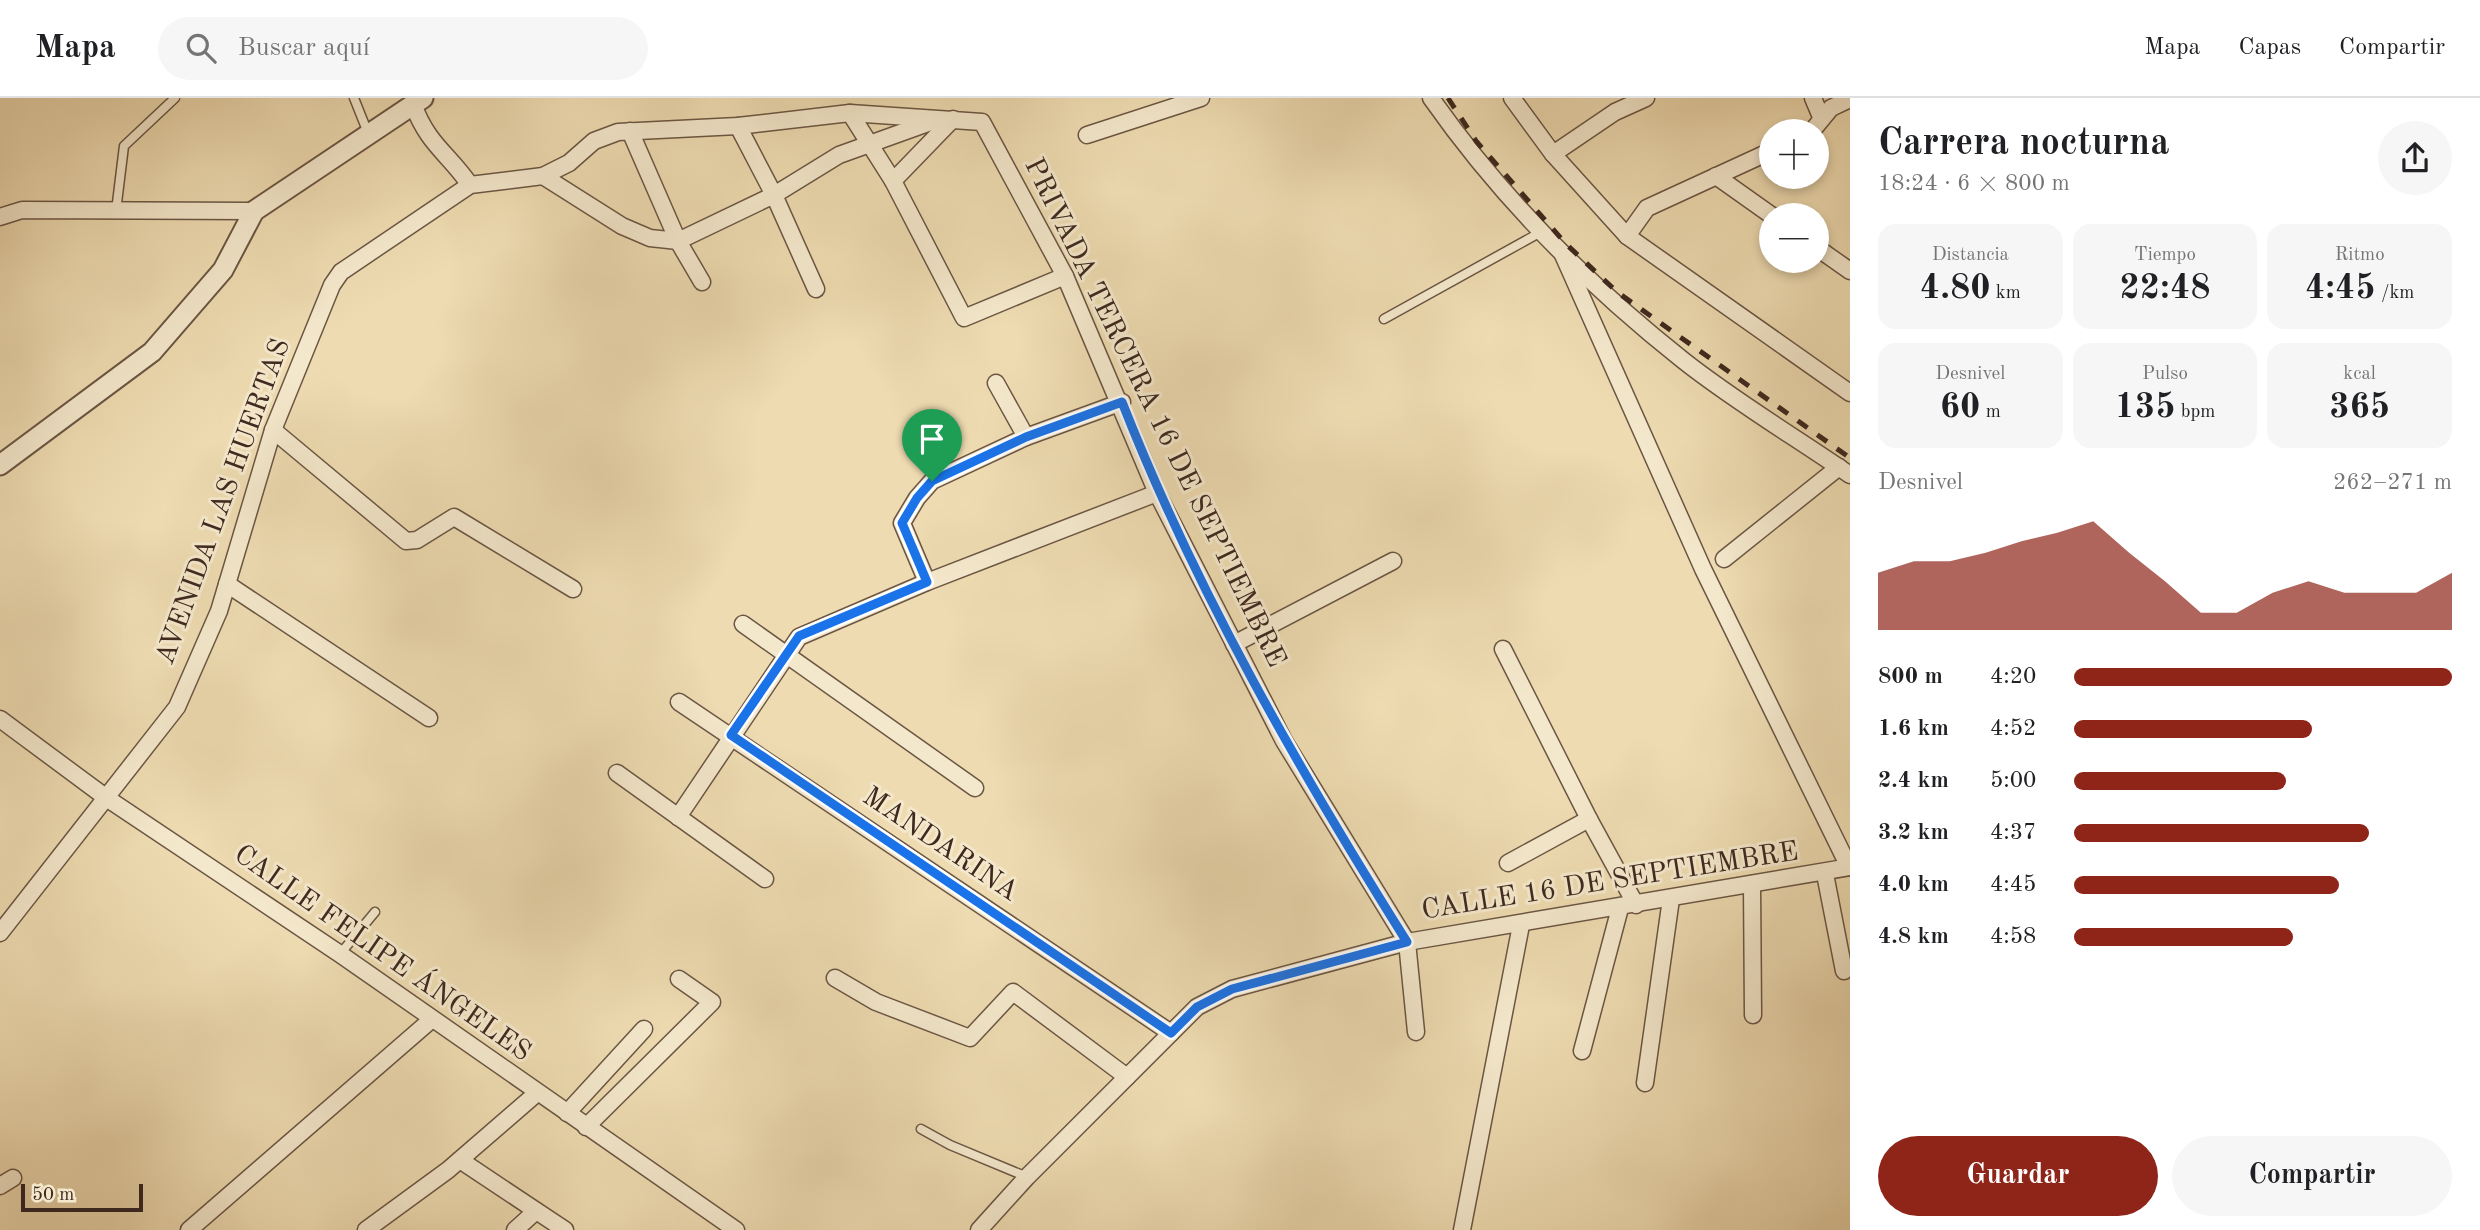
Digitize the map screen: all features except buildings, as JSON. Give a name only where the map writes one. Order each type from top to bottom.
[{"type":"street","points":[[1087,135],[1201,98]]},
{"type":"street","points":[[1431,98],[1471,155],[1563,255],[1684,361],[1845,471],[1724,559]]},
{"type":"street","points":[[1511,98],[1553,153],[1626,236],[1850,393]]},
{"type":"street","points":[[1553,153],[1615,111],[1646,98]]},
{"type":"street","points":[[1812,98],[1816,119]]},
{"type":"street","points":[[1821,119],[1831,108],[1850,99]]},
{"type":"street","points":[[0,465],[152,352],[223,270],[254,211],[418,101],[431,142],[458,168],[470,185]]},
{"type":"street","points":[[850,113],[893,181],[964,318],[1066,276]]},
{"type":"street","name":"AVENIDA LAS HUERTAS","points":[[0,933],[177,708],[219,611],[273,430],[332,285],[341,272],[470,185],[543,176],[569,163],[594,141],[630,131],[738,126],[850,113],[933,121],[953,119],[982,122]]},
{"type":"street","points":[[893,181],[941,128],[953,119]]},
{"type":"street","points":[[543,176],[622,226],[650,238],[678,241],[774,195],[839,155],[933,121]]},
{"type":"street","name":"PRIVADA TERCERA 16 DE SEPTIEMBRE","points":[[982,122],[1066,276],[1122,402],[1157,493],[1284,741],[1407,942]]},
{"type":"street","points":[[738,126],[774,195],[816,289]]},
{"type":"street","points":[[630,131],[678,241],[702,282]]},
{"type":"street","points":[[1626,236],[1647,208],[1759,156]]},
{"type":"street","points":[[1716,176],[1759,206]]},
{"type":"street","points":[[0,217],[22,210],[254,211]]},
{"type":"street","points":[[1563,255],[1703,569],[1849,867]]},
{"type":"street","points":[[1829,256],[1850,271]]},
{"type":"street","points":[[996,383],[1026,437]]},
{"type":"street","points":[[927,582],[902,523],[917,498],[932,481],[1026,437],[1122,402]]},
{"type":"street","points":[[273,430],[406,541],[417,540],[454,517],[573,589]]},
{"type":"street","points":[[678,817],[799,636],[927,582],[1157,493]]},
{"type":"street","points":[[1234,644],[1393,561]]},
{"type":"street","points":[[227,584],[429,718]]},
{"type":"street","points":[[743,624],[975,788]]},
{"type":"street","points":[[1503,649],[1589,819],[1628,906],[1582,1051]]},
{"type":"street","name":"MANDARINA","points":[[680,702],[1171,1033]]},
{"type":"street","name":"CALLE FELIPE ÁNGELES","points":[[0,719],[108,799],[340,954],[431,1020],[736,1230]]},
{"type":"street","points":[[617,773],[765,879]]},
{"type":"street","points":[[1508,863],[1589,819]]},
{"type":"street","name":"CALLE 16 DE SEPTIEMBRE","points":[[979,1230],[1027,1177],[1197,1007],[1232,989],[1407,942],[1825,874],[1849,867]]},
{"type":"street","points":[[1825,874],[1843,971]]},
{"type":"street","points":[[1752,884],[1753,1015]]},
{"type":"street","points":[[1644,1083],[1671,899]]},
{"type":"street","points":[[1462,1230],[1521,925]]},
{"type":"street","points":[[1407,942],[1416,1032]]},
{"type":"street","points":[[835,978],[876,1002],[970,1038],[1013,992],[1127,1077]]},
{"type":"street","points":[[586,1127],[712,1002],[679,979]]},
{"type":"street","points":[[189,1230],[431,1020]]},
{"type":"street","points":[[567,1113],[644,1029]]},
{"type":"street","points":[[366,1230],[460,1160],[537,1093]]},
{"type":"street","points":[[460,1160],[565,1230]]},
{"type":"street","points":[[515,1230],[536,1210]]},
{"type":"lane","points":[[116,211],[124,146],[175,98]]},
{"type":"lane","points":[[354,98],[369,136]]},
{"type":"lane","points":[[1384,318],[1541,232]]},
{"type":"lane","points":[[340,954],[374,912]]},
{"type":"lane","points":[[921,1129],[950,1145],[1027,1177]]},
{"type":"railway","points":[[1448,98],[1476,141],[1566,244],[1617,292],[1850,458]]},
{"type":"route","points":[[1122,402],[1157,493],[1284,741],[1407,942],[1286,972],[1232,989],[1197,1007],[1171,1033],[731,735],[799,636],[927,582],[902,523],[917,498],[932,481],[1026,437],[1122,402]]}]
